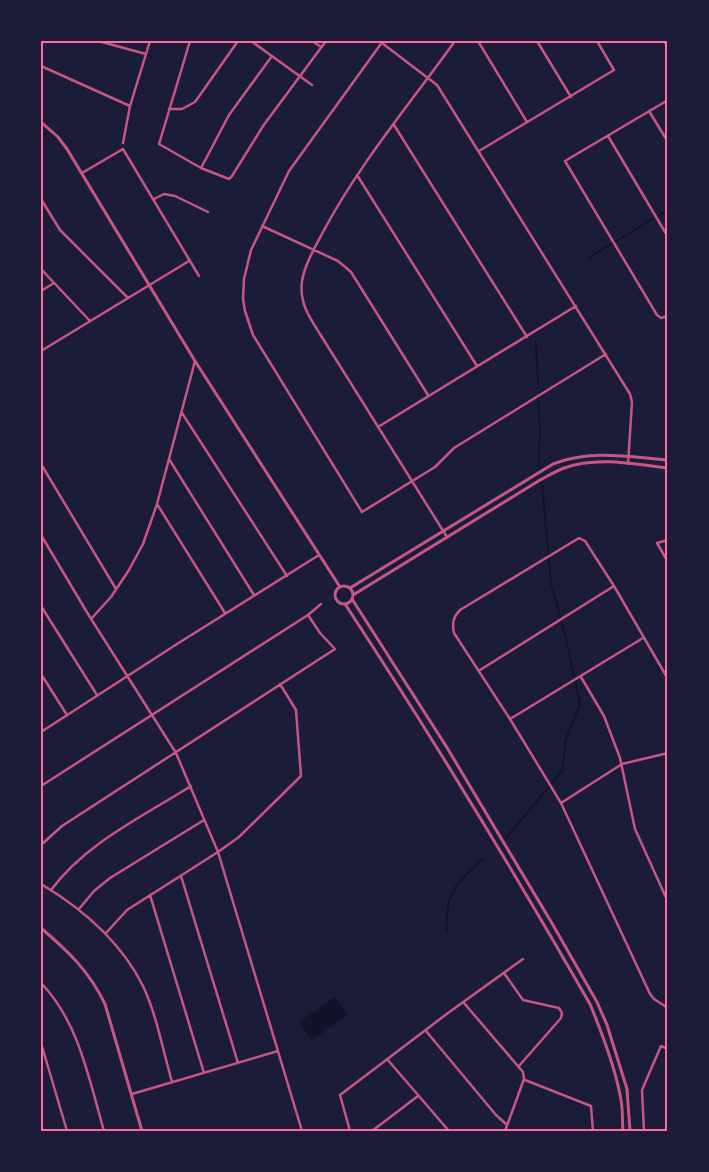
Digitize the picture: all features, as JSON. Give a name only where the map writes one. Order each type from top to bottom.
[{"type":"street","points":[[98,41],[146,54]]},
{"type":"street","points":[[123,144],[130,106],[150,41]]},
{"type":"street","points":[[190,41],[159,144],[201,168],[225,178],[230,178],[299,76],[326,41]]},
{"type":"street","points":[[169,109],[182,109],[195,102],[238,41]]},
{"type":"street","points":[[251,41],[312,85]]},
{"type":"street","points":[[312,41],[321,47]]},
{"type":"street","points":[[447,536],[305,310],[302,281],[314,250],[336,208],[455,41]]},
{"type":"street","points":[[478,41],[527,122]]},
{"type":"street","points":[[537,41],[570,97]]},
{"type":"street","points":[[478,151],[614,70],[597,41]]},
{"type":"street","points":[[664,41],[668,48]]},
{"type":"street","points":[[606,354],[454,448],[440,463],[362,512],[253,335],[245,310],[244,279],[250,250],[289,171],[382,42],[437,85],[606,354],[632,398],[628,464]]},
{"type":"street","points":[[201,168],[228,115],[272,56]]},
{"type":"street","points":[[41,66],[130,106]]},
{"type":"street","points":[[668,100],[565,161],[657,315],[661,318],[668,316]]},
{"type":"street","points":[[649,111],[668,142]]},
{"type":"street","points":[[41,122],[58,136],[82,173],[195,360],[340,586]]},
{"type":"street","points":[[394,125],[527,337]]},
{"type":"street","points":[[608,136],[668,237]]},
{"type":"street","points":[[82,173],[123,149],[199,276]]},
{"type":"street","points":[[357,176],[477,366]]},
{"type":"street","points":[[154,199],[164,194],[175,196],[208,212]]},
{"type":"street","points":[[41,199],[60,230],[128,298]]},
{"type":"street","points":[[262,226],[338,261],[351,272],[428,395]]},
{"type":"street","points":[[41,351],[190,260]]},
{"type":"street","points":[[41,269],[90,321]]},
{"type":"street","points":[[41,291],[54,283]]},
{"type":"street","points":[[378,426],[576,306]]},
{"type":"street","points":[[91,619],[116,589],[139,553],[157,504],[195,360]]},
{"type":"street","points":[[181,413],[287,576]]},
{"type":"street","points":[[350,588],[553,464],[585,456],[606,454],[668,460]]},
{"type":"street","points":[[168,459],[254,596]]},
{"type":"street","points":[[345,604],[447,536],[540,480],[565,468],[596,462],[668,468]]},
{"type":"street","points":[[42,466],[116,589]]},
{"type":"street","points":[[157,504],[226,613]]},
{"type":"street","points":[[41,535],[91,619],[176,753],[218,852],[302,1131]]},
{"type":"street","points":[[668,679],[614,586],[585,541],[579,538],[460,610],[456,614],[452,625],[454,633],[510,719],[561,803],[650,994],[668,1008]]},
{"type":"street","points":[[668,540],[657,543],[668,562]]},
{"type":"street","points":[[41,732],[319,554]]},
{"type":"street","points":[[350,588],[340,586],[336,590],[336,600],[345,604],[422,723],[546,927],[590,1004],[600,1028],[618,1084],[623,1131]]},
{"type":"street","points":[[479,671],[614,586]]},
{"type":"street","points":[[350,588],[353,597],[472,789],[597,1002],[626,1089],[630,1131]]},
{"type":"street","points":[[41,786],[153,715],[321,604]]},
{"type":"street","points":[[41,606],[97,695]]},
{"type":"street","points":[[41,845],[62,826],[335,649],[320,633],[308,614]]},
{"type":"street","points":[[510,719],[643,638]]},
{"type":"street","points":[[41,674],[67,716]]},
{"type":"street","points":[[581,677],[604,716],[622,764],[635,829],[668,902]]},
{"type":"street","points":[[106,933],[127,910],[239,837],[301,776],[296,710],[280,684]]},
{"type":"street","points":[[422,723],[429,719]]},
{"type":"street","points":[[561,803],[622,764],[668,753]]},
{"type":"street","points":[[51,890],[70,866],[98,844],[190,786]]},
{"type":"street","points":[[466,794],[472,789]]},
{"type":"street","points":[[79,909],[94,891],[110,878],[204,820]]},
{"type":"street","points":[[181,876],[238,1063]]},
{"type":"street","points":[[41,884],[79,909],[106,933],[127,960],[143,987],[155,1021],[172,1082]]},
{"type":"street","points":[[150,895],[204,1073]]},
{"type":"street","points":[[546,927],[553,925]]},
{"type":"street","points":[[41,928],[79,962],[96,985],[105,1004],[142,1131]]},
{"type":"street","points":[[350,1131],[340,1095],[523,959]]},
{"type":"street","points":[[504,973],[523,1000],[559,1008],[562,1013],[561,1018],[519,1066]]},
{"type":"street","points":[[41,983],[52,994],[64,1012],[75,1035],[104,1131]]},
{"type":"street","points":[[464,1002],[523,1072],[524,1079],[505,1131]]},
{"type":"street","points":[[600,1028],[606,1025]]},
{"type":"street","points":[[426,1031],[496,1115],[507,1125]]},
{"type":"street","points":[[41,1043],[67,1131]]},
{"type":"street","points":[[644,1131],[642,1090],[661,1046],[668,1049]]},
{"type":"street","points":[[132,1094],[278,1051]]},
{"type":"street","points":[[387,1059],[449,1131]]},
{"type":"street","points":[[524,1079],[591,1106],[593,1131]]},
{"type":"street","points":[[372,1131],[419,1095]]},
{"type":"shaded area","points":[[335,997],[348,1015],[312,1040],[299,1022]]},
{"type":"waterway","points":[[590,257],[668,210]]},
{"type":"waterway","points":[[536,342],[538,384]]},
{"type":"waterway","points":[[538,399],[540,425],[539,467]]},
{"type":"waterway","points":[[506,838],[562,771],[566,739],[580,704],[565,634],[551,584],[542,483]]},
{"type":"waterway","points":[[447,930],[448,906],[454,889],[483,859]]}]
